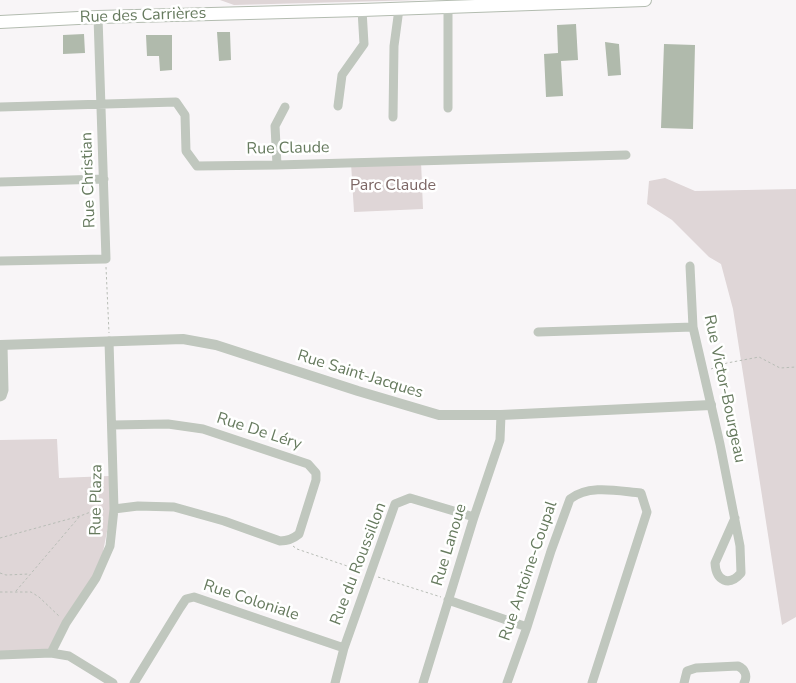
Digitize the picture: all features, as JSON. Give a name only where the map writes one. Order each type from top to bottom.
[{"type":"main road","name":"Rue des Carrières","points":[[0,22],[98,17],[645,0]]},
{"type":"street","points":[[448,7],[448,108]]},
{"type":"street","points":[[393,117],[394,46],[399,9]]},
{"type":"street","points":[[338,106],[342,75],[364,44],[362,10]]},
{"type":"street","name":"Rue Christian","points":[[98,17],[106,259]]},
{"type":"street","name":"Rue Claude","points":[[0,108],[176,102],[185,115],[186,151],[197,166],[626,155]]},
{"type":"street","points":[[277,165],[275,126],[285,107]]},
{"type":"street","points":[[0,182],[104,179]]},
{"type":"street","points":[[0,262],[106,259]]},
{"type":"street","name":"Rue Victor-Bourgeau","points":[[690,266],[693,327],[720,444],[735,518],[740,546],[741,573],[737,578],[722,580],[718,576],[715,563],[735,518]]},
{"type":"street","points":[[538,332],[693,327]]},
{"type":"street","name":"Rue Saint-Jacques","points":[[0,397],[4,390],[1,345],[183,339],[216,345],[439,415],[501,415],[711,406]]},
{"type":"street","name":"Rue Plaza","points":[[51,653],[66,623],[96,578],[110,546],[114,509],[109,342]]},
{"type":"street","name":"Rue Lanoue","points":[[423,683],[474,517],[500,440],[501,415]]},
{"type":"street","name":"Rue De Léry","points":[[112,425],[168,424],[204,429],[308,464],[316,473],[316,480],[298,534],[293,539],[287,541],[280,541],[174,507],[138,506],[114,509]]},
{"type":"street","name":"Rue Antoine-Coupal","points":[[507,683],[570,499],[583,492],[603,490],[640,493],[647,512],[592,683]]},
{"type":"street","name":"Rue du Roussillon","points":[[335,683],[344,648],[395,504],[410,498],[474,517]]},
{"type":"street","name":"Rue Coloniale","points":[[134,683],[186,599],[194,597],[344,648]]},
{"type":"street","points":[[448,600],[527,627]]},
{"type":"street","points":[[0,655],[51,653],[69,656],[113,683]]},
{"type":"street","points":[[684,683],[686,671],[691,669],[738,666],[743,668],[746,675],[744,683]]},
{"type":"path","points":[[106,259],[109,342]]},
{"type":"path","points":[[703,372],[727,363],[759,357],[780,368],[796,367]]},
{"type":"path","points":[[0,538],[96,510],[114,509]]},
{"type":"path","points":[[16,591],[80,516]]},
{"type":"path","points":[[0,573],[6,575],[30,574]]},
{"type":"path","points":[[0,592],[31,592],[39,597],[66,623]]},
{"type":"green space","points":[[220,0],[419,0],[234,5]]},
{"type":"green space","name":"Parc Claude","points":[[421,161],[423,209],[354,212],[351,163]]},
{"type":"green space","points":[[665,178],[695,191],[796,189],[796,617],[782,625],[733,309],[721,264],[709,257],[672,220],[647,204],[649,181]]},
{"type":"green space","points":[[57,439],[59,478],[109,476],[111,511],[101,562],[50,650],[0,653],[0,440]]},
{"type":"building","points":[[576,24],[578,60],[561,61],[563,96],[546,97],[544,54],[558,53],[557,25]]},
{"type":"building","points":[[217,32],[230,32],[231,60],[219,61]]},
{"type":"building","points":[[84,34],[85,53],[63,54],[63,35]]},
{"type":"building","points":[[146,35],[172,35],[172,70],[160,71],[159,56],[147,56]]},
{"type":"building","points":[[605,42],[619,44],[621,75],[608,76]]},
{"type":"building","points":[[664,44],[695,45],[693,129],[661,128]]}]
